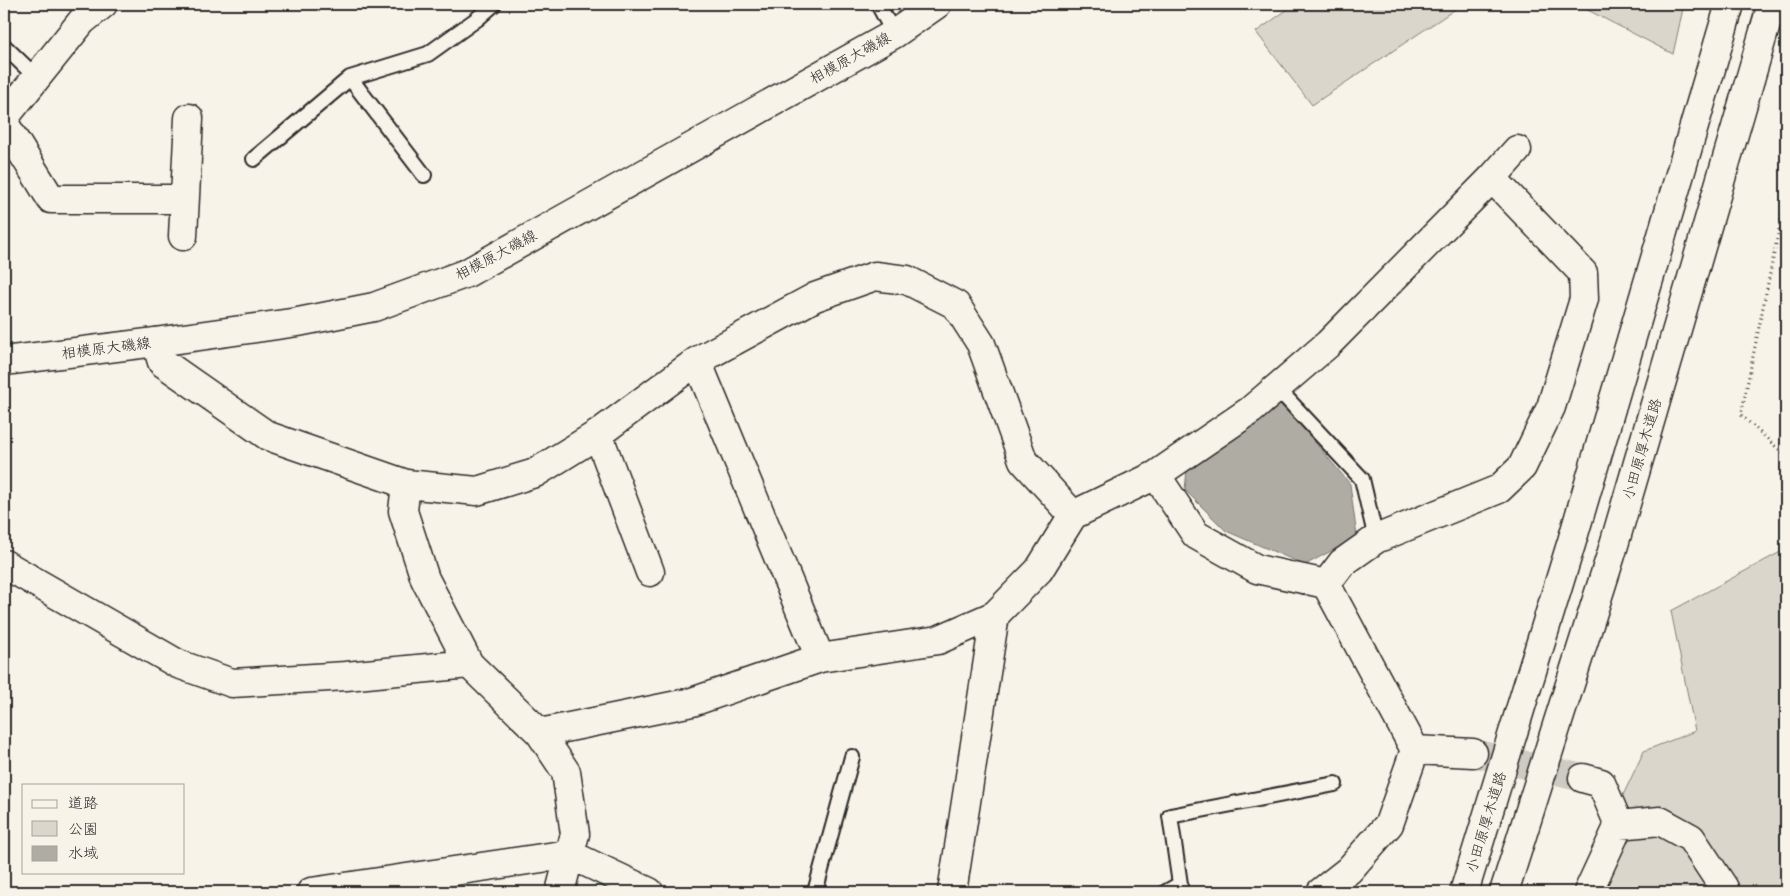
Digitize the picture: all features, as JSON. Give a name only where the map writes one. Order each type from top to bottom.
[{"type":"main road","points":[[4,118],[82,21],[103,4]]},
{"type":"main road","name":"相模原大磯線","points":[[4,361],[298,322],[374,307],[467,273],[894,34],[937,4]]},
{"type":"main road","name":"小田原厚木道路","points":[[1464,892],[1572,541],[1730,4]]},
{"type":"main road","name":"小田原厚木道路","points":[[1504,892],[1611,554],[1772,4]]},
{"type":"main road","points":[[183,236],[188,118]]},
{"type":"main road","points":[[4,122],[51,199],[184,199]]},
{"type":"main road","points":[[540,733],[692,702],[820,658],[938,640],[995,614],[1039,570],[1073,515],[1156,474],[1251,410],[1328,344],[1518,150]]},
{"type":"main road","points":[[1326,584],[1342,563],[1376,539],[1498,489],[1522,466],[1551,407],[1584,299],[1583,273],[1492,178]]},
{"type":"main road","points":[[156,342],[162,362],[268,436],[406,484],[477,491],[535,473],[598,434],[697,361],[815,297],[874,276],[908,280],[956,305],[981,344],[1023,460],[1073,515]]},
{"type":"main road","points":[[697,361],[820,658]]},
{"type":"main road","points":[[598,434],[650,572]]},
{"type":"main road","points":[[1156,474],[1196,534],[1257,569],[1326,584],[1416,750],[1389,824],[1349,870],[1320,892]]},
{"type":"main road","points":[[406,484],[403,511],[425,579],[469,664],[540,733],[566,772],[575,834],[560,892]]},
{"type":"main road","points":[[4,564],[178,664],[232,683],[346,676],[469,664]]},
{"type":"main road","points":[[952,892],[995,614]]},
{"type":"main road","points":[[1416,750],[1473,753]]},
{"type":"main road","points":[[1583,778],[1601,783],[1619,825],[1588,892]]},
{"type":"main road","points":[[1619,825],[1660,821],[1692,838],[1724,888],[1724,892]]},
{"type":"main road","points":[[317,892],[569,854],[649,892]]},
{"type":"lane","points":[[254,159],[350,78],[428,54],[477,20],[494,4]]},
{"type":"lane","points":[[878,4],[894,34]]},
{"type":"lane","points":[[4,46],[36,77]]},
{"type":"lane","points":[[350,78],[424,174]]},
{"type":"lane","points":[[1277,388],[1362,480],[1376,539]]},
{"type":"lane","points":[[815,892],[852,757]]},
{"type":"lane","points":[[1166,892],[1180,884],[1170,816],[1335,784]]},
{"type":"path","points":[[1786,195],[1740,415],[1786,456]]},
{"type":"green space","points":[[1295,4],[1463,4],[1312,105],[1256,32]]},
{"type":"green space","points":[[1576,4],[1684,4],[1673,54]]},
{"type":"green space","points":[[1786,549],[1786,892],[1577,892],[1644,751],[1695,731],[1671,611]]},
{"type":"water","points":[[1277,397],[1350,484],[1357,537],[1305,565],[1226,531],[1185,490],[1187,469]]},
{"type":"tunnel","points":[[1473,753],[1583,778]]}]
